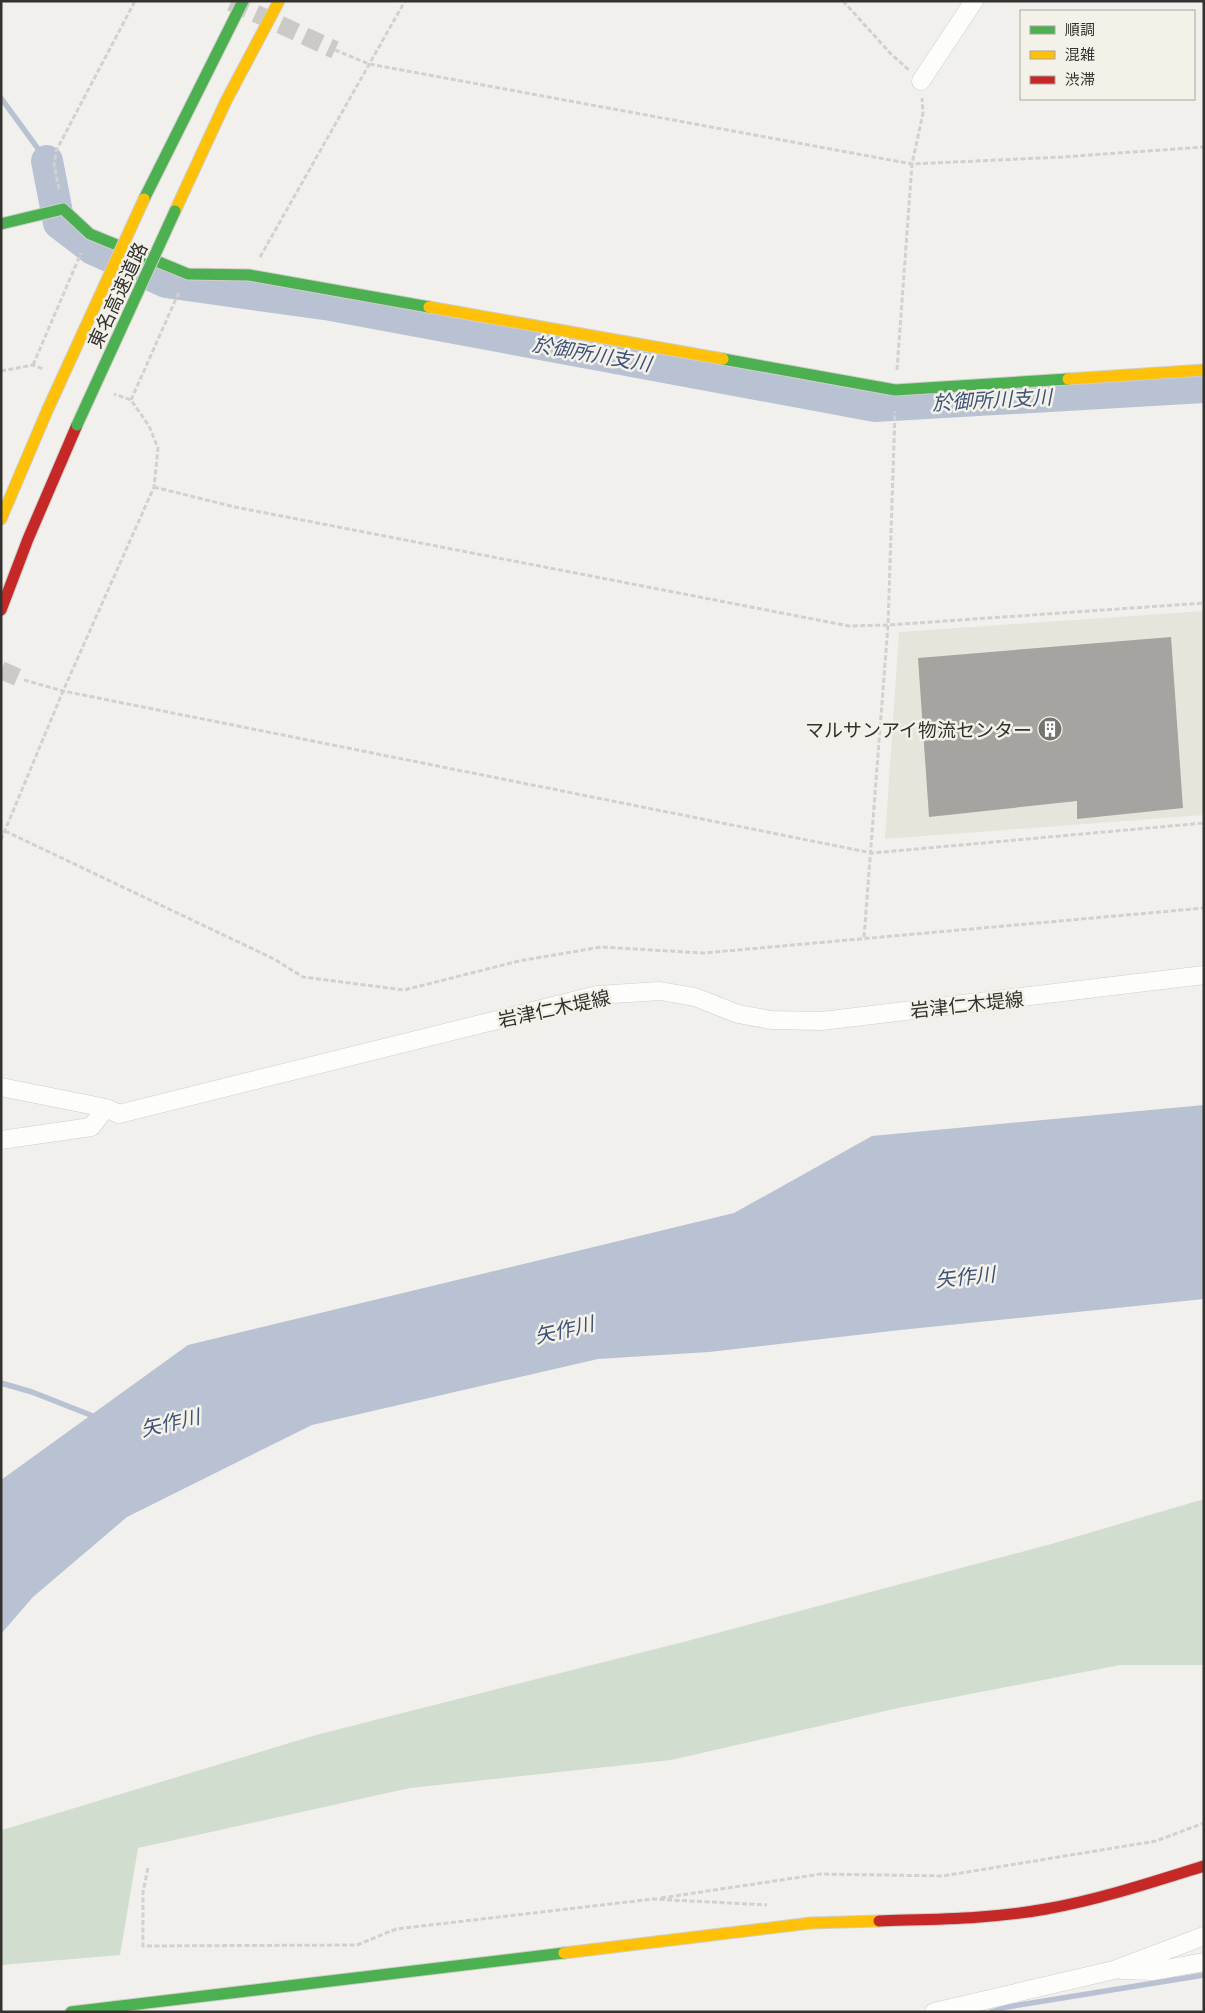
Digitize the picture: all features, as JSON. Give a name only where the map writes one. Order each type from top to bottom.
[{"type":"main road","name":"東名高速道路","points":[[1,519],[47,411],[144,198],[243,1]]},
{"type":"main road","name":"東名高速道路","points":[[1,610],[28,539],[77,425],[226,101],[278,1]]},
{"type":"main road","points":[[1,224],[15,219],[63,210],[90,234],[188,274],[250,275],[895,390],[1204,370]]},
{"type":"main road","points":[[71,2012],[811,1924],[984,1918],[1047,1909],[1158,1881],[1204,1866]]},
{"type":"street","points":[[921,80],[974,1]]},
{"type":"street","name":"岩津仁木堤線","points":[[1,1087],[106,1108],[119,1114],[597,995],[660,991],[695,997],[738,1014],[770,1020],[822,1021],[1204,975]]},
{"type":"street","points":[[1,1140],[90,1127],[106,1108]]},
{"type":"street","points":[[934,2012],[1114,1970],[1204,1936]]},
{"type":"street","points":[[1114,1970],[1154,1971],[1204,1962]]},
{"type":"path","points":[[63,210],[54,165],[56,151],[135,1]]},
{"type":"path","points":[[250,275],[405,1]]},
{"type":"path","points":[[843,1],[891,54],[921,80],[923,112],[912,164],[895,390],[888,625],[864,937]]},
{"type":"path","points":[[335,50],[369,64],[912,164],[1062,157],[1204,147]]},
{"type":"path","points":[[1,371],[33,365],[90,234]]},
{"type":"path","points":[[1,840],[62,691],[154,487],[158,448],[149,426],[131,400],[188,274]]},
{"type":"path","points":[[154,487],[235,507],[849,626],[888,625],[1204,603]]},
{"type":"path","points":[[24,680],[62,691],[872,852],[1204,823]]},
{"type":"path","points":[[5,831],[274,959],[303,977],[404,990],[519,961],[601,947],[704,953],[864,937],[1204,908]]},
{"type":"path","points":[[148,1868],[142,1892],[144,1946],[357,1945],[396,1929],[653,1899],[821,1874],[943,1876],[1156,1841],[1204,1823]]},
{"type":"path","points":[[653,1899],[772,1906]]},
{"type":"shaded area","name":"マルサンアイ物流センター","points":[[1204,611],[1204,815],[885,839],[899,632]]},
{"type":"green space","points":[[1204,1499],[1204,1665],[1120,1665],[898,1708],[671,1760],[410,1788],[138,1848],[120,1955],[1,1965],[2,1830],[316,1735],[687,1641],[1055,1543]]},
{"type":"water","name":"矢作川","points":[[1204,1105],[1204,1299],[900,1330],[709,1352],[598,1359],[312,1425],[127,1517],[33,1597],[1,1634],[1,1480],[188,1345],[734,1213],[872,1136]]},
{"type":"building","name":"マルサンアイ物流センター","points":[[1171,637],[1183,808],[1077,819],[1077,801],[929,817],[918,658]]},
{"type":"waterway","points":[[1,98],[47,161]]},
{"type":"waterway","name":"於御所川支川","points":[[47,161],[59,223],[93,249],[166,282],[331,305],[875,406],[1204,387]]},
{"type":"waterway","points":[[1,1383],[32,1392],[98,1418]]},
{"type":"waterway","points":[[991,2012],[1007,2007],[1204,1975]]},
{"type":"tunnel","points":[[231,2],[335,50]]},
{"type":"tunnel","points":[[1,670],[24,680]]},
{"type":"traffic: fast","points":[[144,199],[243,1]]},
{"type":"traffic: fast","points":[[1,224],[63,209],[90,234],[188,274],[249,275],[429,307]]},
{"type":"traffic: fast","points":[[77,425],[175,211]]},
{"type":"traffic: fast","points":[[723,359],[895,390],[1068,379]]},
{"type":"traffic: fast","points":[[71,2012],[564,1953]]},
{"type":"traffic: slow","points":[[175,211],[226,101],[279,1]]},
{"type":"traffic: slow","points":[[47,411],[144,199]]},
{"type":"traffic: slow","points":[[429,307],[723,359]]},
{"type":"traffic: slow","points":[[1068,379],[1204,370]]},
{"type":"traffic: slow","points":[[1,519],[47,411]]},
{"type":"traffic: slow","points":[[564,1953],[811,1923],[879,1921]]},
{"type":"traffic: jam","points":[[1,610],[28,539],[77,425]]},
{"type":"traffic: jam","points":[[879,1921],[984,1917],[1046,1909],[1105,1896],[1204,1866]]},
{"type":"place","name":"マルサンアイ物流センター","points":[[1050,729]]}]
